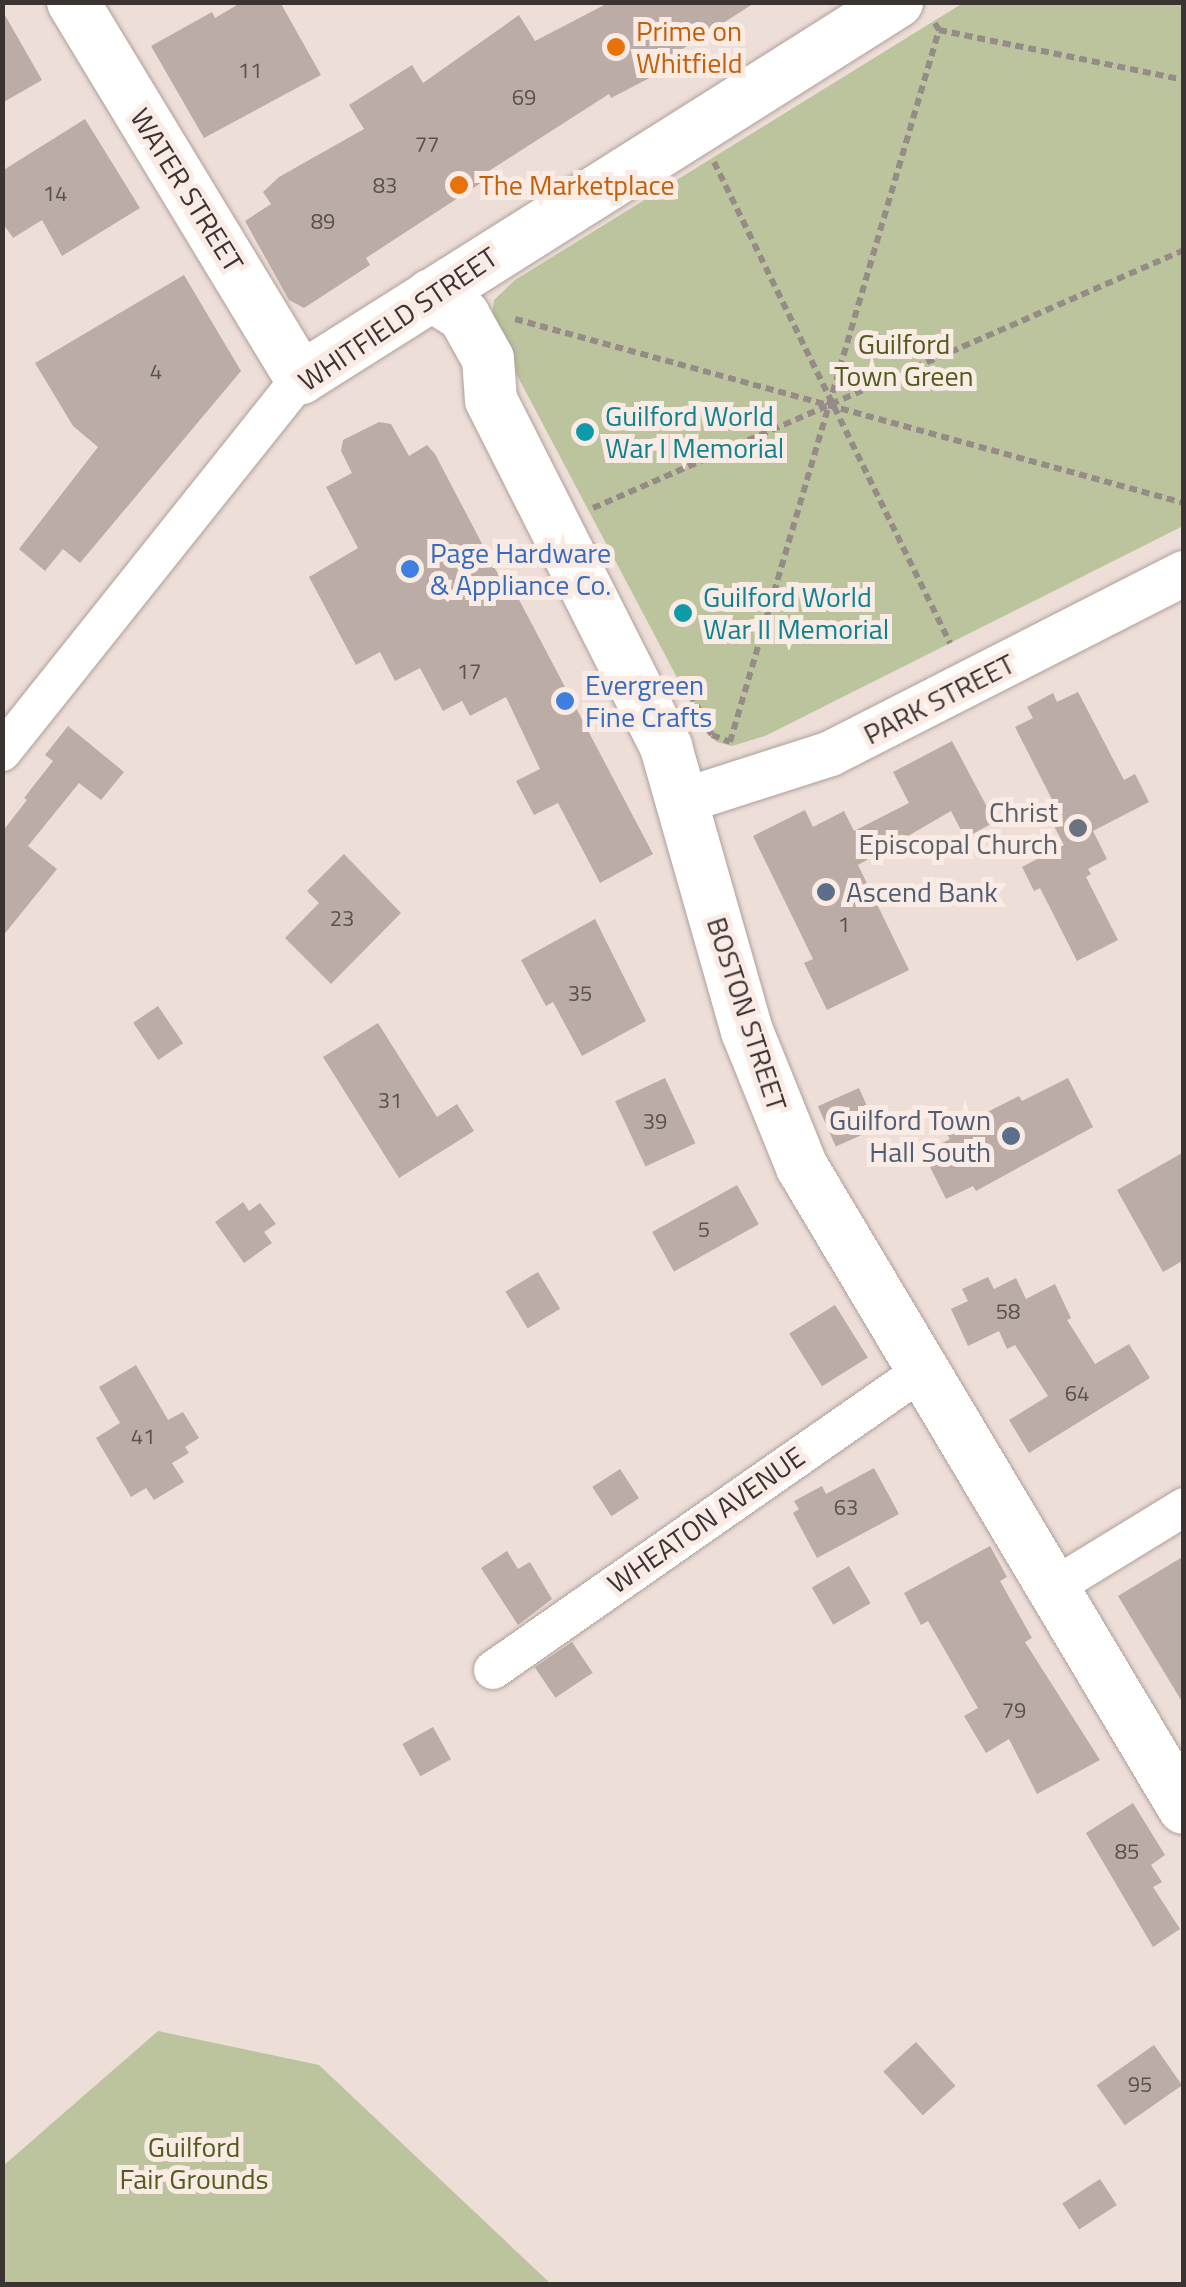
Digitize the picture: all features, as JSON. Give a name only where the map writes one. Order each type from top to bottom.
[{"type":"main road","name":"WATER STREET","points":[[74,2],[301,378]]},
{"type":"main road","name":"WHITFIELD STREET","points":[[301,378],[431,295],[923,17]]},
{"type":"main road","name":"BOSTON STREET","points":[[431,295],[433,334],[457,377],[491,400],[666,748],[747,1031],[774,1106],[802,1167],[1184,1808]]},
{"type":"street","name":"WHITFIELD STREET","points":[[2,752],[301,378]]},
{"type":"street","name":"PARK STREET","points":[[684,800],[830,753],[1184,573]]},
{"type":"street","name":"WHEATON AVENUE","points":[[492,1670],[922,1371]]},
{"type":"street","points":[[1052,1588],[1184,1507]]},
{"type":"path","points":[[730,742],[830,404],[923,17],[1184,80]]},
{"type":"path","points":[[711,157],[950,643]]},
{"type":"path","points":[[593,508],[1184,250]]},
{"type":"path","points":[[508,317],[1184,503]]},
{"type":"green space","name":"Guilford Town Green","points":[[963,3],[1183,3],[1183,526],[765,736],[732,746],[717,742],[707,734],[502,347],[491,320],[494,300],[515,280]]},
{"type":"green space","name":"Guilford Fair Grounds","points":[[158,2031],[319,2065],[551,2284],[3,2284],[3,2166]]},
{"type":"building","points":[[242,2],[280,2],[321,75],[204,138],[151,46],[212,12],[215,18]]},
{"type":"building","points":[[610,2],[756,2],[659,64],[663,71],[611,98],[609,94],[481,176],[484,181],[366,258],[370,265],[304,308],[289,300],[245,221],[271,204],[263,192],[279,177],[364,129],[349,105],[412,65],[423,83],[519,15],[535,41]]},
{"type":"building","points":[[2,10],[42,80],[2,103]]},
{"type":"building","points":[[85,119],[140,208],[62,256],[42,220],[13,238],[2,222],[2,171]]},
{"type":"building","points":[[184,275],[241,371],[80,563],[63,549],[45,571],[19,549],[98,447],[73,426],[35,363]]},
{"type":"building","name":"Page Hardware & Appliance Co.","points":[[379,422],[391,424],[409,456],[427,445],[435,454],[500,578],[506,575],[653,854],[600,883],[558,803],[534,815],[516,781],[540,769],[506,697],[470,716],[462,701],[443,711],[420,668],[395,681],[380,652],[356,665],[309,577],[358,548],[326,487],[352,473],[341,451],[343,440]]},
{"type":"building","name":"Christ Episcopal Church","points":[[1078,692],[1124,780],[1135,774],[1149,802],[1093,831],[1107,859],[1088,869],[1091,874],[1086,877],[1118,940],[1077,961],[1040,888],[1034,891],[1022,867],[1064,845],[1053,824],[1062,819],[1015,727],[1033,718],[1027,707],[1053,693],[1057,702]]},
{"type":"building","points":[[68,726],[124,772],[101,800],[79,783],[28,846],[57,869],[2,937],[2,825],[5,828],[53,761],[45,755]]},
{"type":"building","name":"Ascend Bank","points":[[952,741],[995,822],[965,838],[951,811],[858,865],[909,970],[827,1010],[804,963],[813,959],[753,836],[805,810],[813,827],[844,811],[854,831],[909,803],[893,772]]},
{"type":"building","points":[[344,854],[401,913],[331,984],[285,938],[319,903],[307,891]]},
{"type":"building","points":[[595,919],[646,1021],[582,1056],[553,1002],[546,1006],[521,960]]},
{"type":"building","points":[[158,1006],[183,1043],[158,1060],[133,1023]]},
{"type":"building","points":[[378,1023],[437,1117],[457,1104],[474,1131],[399,1178],[323,1057]]},
{"type":"building","points":[[665,1078],[695,1143],[646,1166],[615,1101]]},
{"type":"building","name":"Guilford Town Hall South","points":[[1068,1078],[1093,1127],[976,1191],[973,1186],[946,1199],[923,1153],[950,1139],[946,1133],[1019,1096],[1022,1101]]},
{"type":"building","points":[[859,1088],[877,1128],[836,1146],[818,1106]]},
{"type":"building","points":[[1184,1152],[1184,1260],[1163,1272],[1117,1190]]},
{"type":"building","points":[[737,1185],[759,1224],[674,1271],[652,1232]]},
{"type":"building","points":[[243,1202],[249,1211],[260,1203],[276,1224],[264,1232],[272,1243],[244,1263],[215,1222]]},
{"type":"building","points":[[538,1272],[560,1309],[528,1328],[505,1292]]},
{"type":"building","points":[[988,1277],[994,1289],[1016,1278],[1026,1299],[1055,1284],[1071,1318],[1067,1320],[1095,1364],[1129,1344],[1150,1378],[1029,1453],[1009,1420],[1048,1396],[1015,1345],[1007,1349],[999,1331],[968,1346],[951,1309],[968,1301],[962,1289]]},
{"type":"building","points":[[835,1305],[868,1358],[822,1386],[789,1334]]},
{"type":"building","points":[[136,1365],[168,1420],[183,1412],[199,1438],[185,1447],[189,1453],[172,1463],[184,1482],[154,1500],[146,1488],[131,1497],[96,1438],[120,1423],[99,1387]]},
{"type":"building","points":[[874,1468],[899,1514],[817,1558],[793,1513],[799,1509],[794,1501],[822,1486],[826,1494]]},
{"type":"building","points":[[620,1469],[639,1498],[611,1516],[592,1487]]},
{"type":"building","points":[[990,1546],[1007,1577],[1000,1581],[1032,1638],[1025,1642],[1100,1760],[1037,1794],[1009,1739],[986,1753],[964,1716],[978,1708],[928,1621],[921,1625],[904,1593]]},
{"type":"building","points":[[507,1551],[518,1569],[530,1562],[552,1599],[518,1625],[481,1568]]},
{"type":"building","points":[[1184,1556],[1184,1705],[1118,1596]]},
{"type":"building","points":[[849,1566],[870,1603],[833,1625],[812,1588]]},
{"type":"building","points":[[572,1642],[593,1673],[555,1698],[535,1667]]},
{"type":"building","points":[[433,1727],[451,1759],[420,1776],[402,1744]]},
{"type":"building","points":[[1133,1803],[1165,1855],[1151,1865],[1162,1882],[1153,1887],[1180,1929],[1153,1947],[1086,1833]]},
{"type":"building","points":[[916,2042],[955,2086],[923,2115],[883,2071]]},
{"type":"building","points":[[1154,2045],[1182,2085],[1125,2125],[1097,2085]]},
{"type":"building","points":[[1100,2179],[1117,2205],[1079,2230],[1062,2204]]},
{"type":"place","name":"Prime on Whitfield","points":[[616,47]]},
{"type":"place","name":"The Marketplace","points":[[459,185]]},
{"type":"place","name":"Guilford World War I Memorial","points":[[585,432]]},
{"type":"place","name":"Page Hardware & Appliance Co.","points":[[410,569]]},
{"type":"place","name":"Guilford World War II Memorial","points":[[683,613]]},
{"type":"place","name":"Evergreen Fine Crafts","points":[[565,701]]},
{"type":"place","name":"Christ Episcopal Church","points":[[1078,828]]},
{"type":"place","name":"Ascend Bank","points":[[826,892]]},
{"type":"place","name":"Guilford Town Hall South","points":[[1011,1136]]}]
